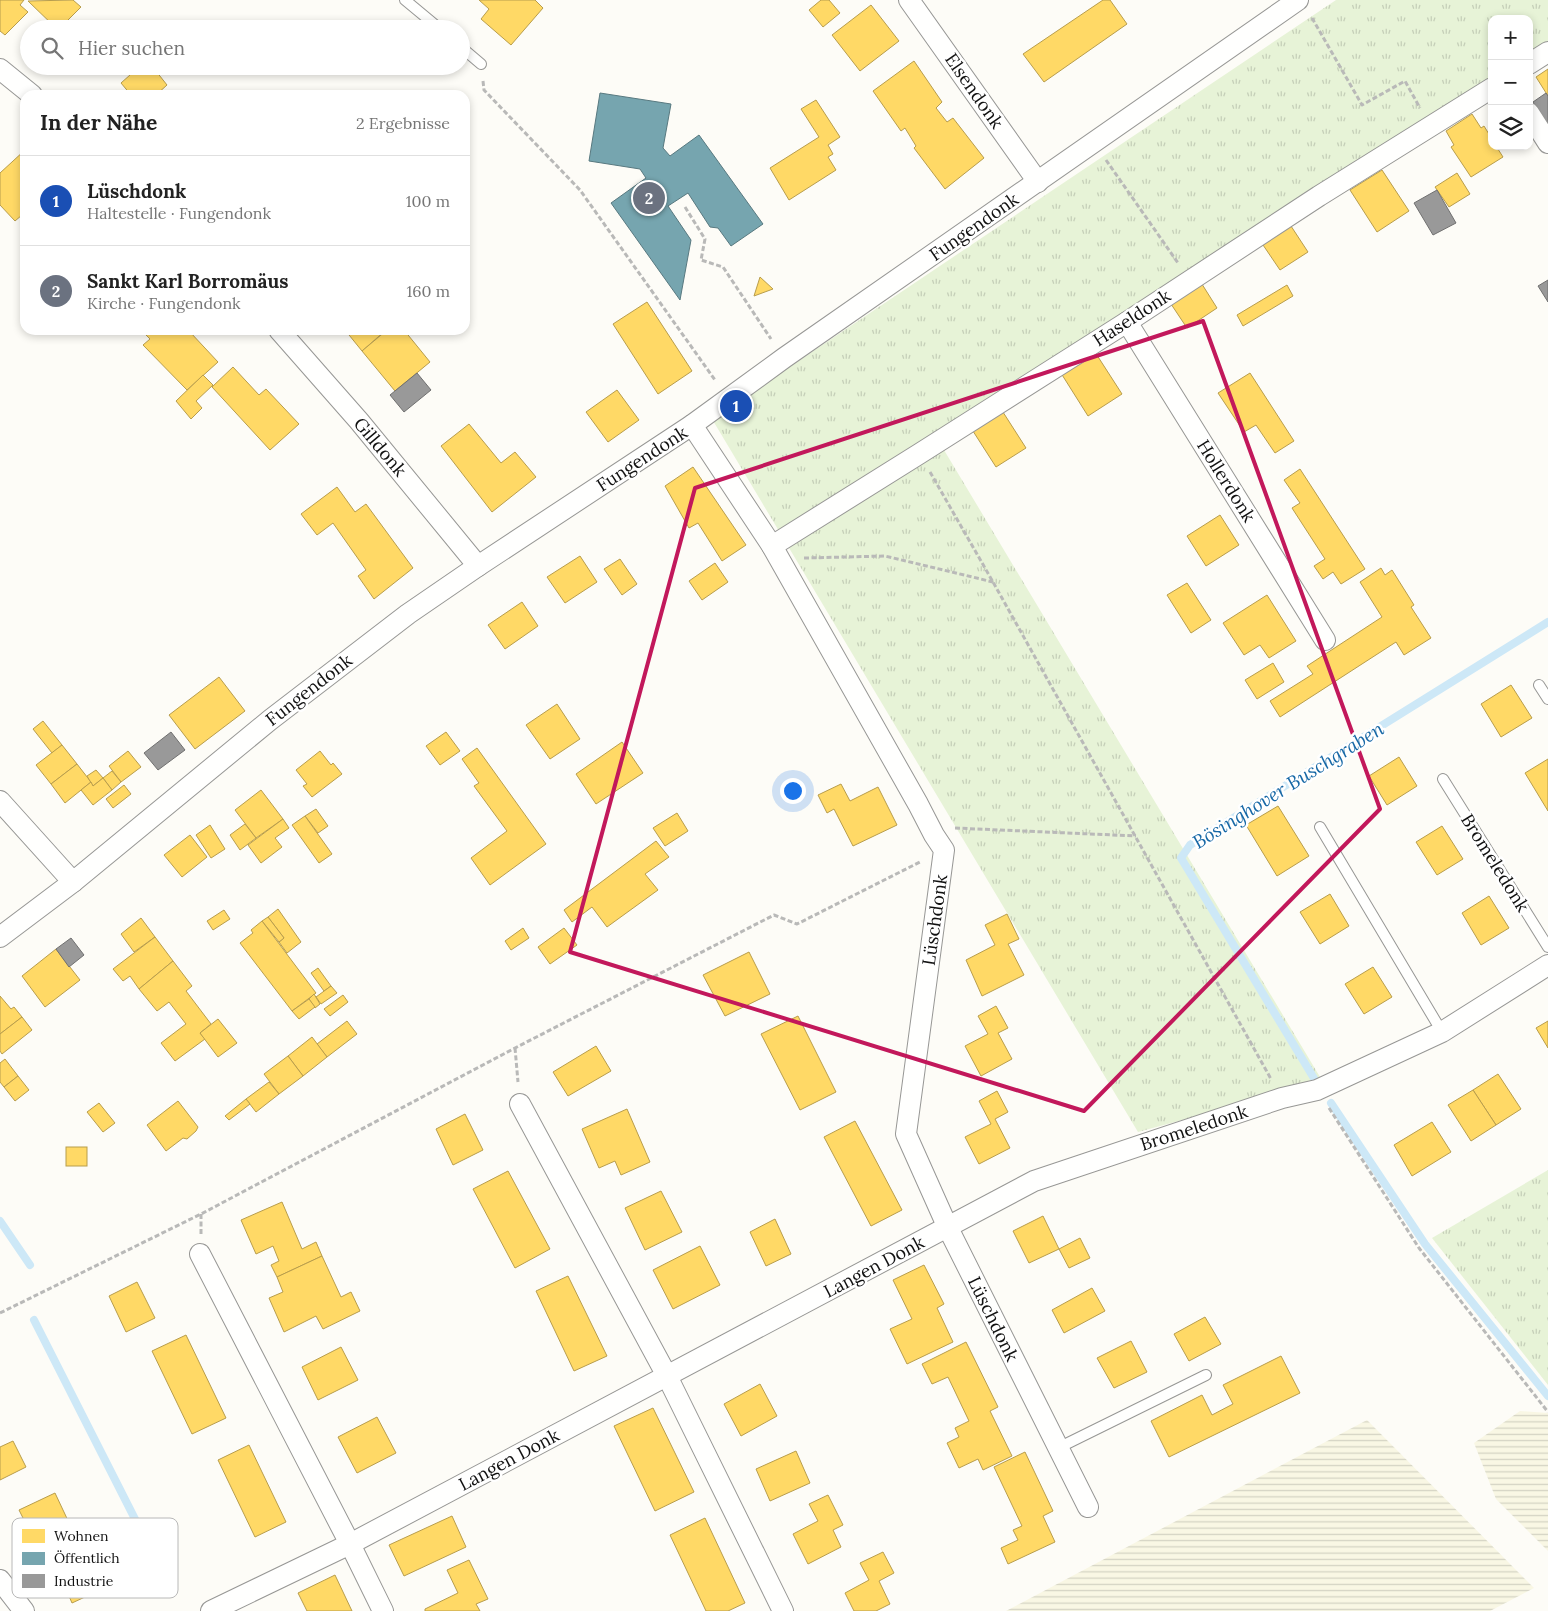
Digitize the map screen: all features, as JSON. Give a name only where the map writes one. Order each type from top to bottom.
[{"type":"street","name":"Elsendonk","points":[[909,0],[1038,182]]},
{"type":"street","name":"Fungendonk","points":[[0,937],[73,882],[270,720],[408,614],[692,426],[784,358],[1094,143],[1304,7]]},
{"type":"street","points":[[1533,61],[1548,52]]},
{"type":"street","points":[[0,69],[26,90]]},
{"type":"street","name":"Haseldonk","points":[[775,552],[919,454],[1127,322],[1319,196],[1488,90]]},
{"type":"street","points":[[1533,119],[1548,143]]},
{"type":"street","name":"Hollerdonk","points":[[1127,322],[1325,640]]},
{"type":"street","name":"Gilldonk","points":[[283,335],[359,421],[478,566]]},
{"type":"street","name":"Lüschdonk","points":[[692,426],[775,552],[918,804],[934,836],[944,850],[906,1134],[948,1228],[1088,1507]]},
{"type":"street","points":[[0,801],[73,882]]},
{"type":"street","name":"Bromeledonk","points":[[948,1228],[1034,1181],[1282,1098],[1317,1090],[1442,1032],[1548,965]]},
{"type":"street","points":[[520,1104],[668,1376],[783,1611]]},
{"type":"street","name":"Langen Donk","points":[[211,1611],[350,1544],[948,1228]]},
{"type":"street","points":[[200,1254],[383,1611]]},
{"type":"street","points":[[0,1580],[12,1596]]},
{"type":"street","points":[[14,1598],[24,1611]]},
{"type":"lane","points":[[405,0],[429,20]]},
{"type":"lane","points":[[470,55],[481,64]]},
{"type":"lane","points":[[1539,685],[1548,699]]},
{"type":"lane","name":"Bromeledonk","points":[[1443,779],[1548,948]]},
{"type":"lane","points":[[1320,827],[1442,1032]]},
{"type":"lane","points":[[1058,1448],[1206,1375]]},
{"type":"path","points":[[1304,7],[1362,106],[1405,81],[1429,127]]},
{"type":"path","points":[[481,64],[484,90],[580,190],[728,399]]},
{"type":"path","points":[[1094,143],[1190,280]]},
{"type":"path","points":[[685,207],[705,239],[701,260],[723,267],[784,358]]},
{"type":"path","points":[[919,454],[993,582],[1282,1098]]},
{"type":"path","points":[[775,552],[885,556],[993,582]]},
{"type":"path","points":[[986,829],[1136,836]]},
{"type":"path","points":[[0,1313],[201,1214],[515,1048],[774,915],[797,924],[944,850]]},
{"type":"path","points":[[515,1048],[520,1104]]},
{"type":"path","points":[[1317,1090],[1419,1248],[1548,1412]]},
{"type":"highlighted area","points":[[1203,321],[1380,809],[1084,1111],[570,952],[695,488]]},
{"type":"shaded area","points":[[1520,1411],[1548,1413],[1548,1551],[1496,1499],[1474,1443]]},
{"type":"shaded area","points":[[1367,1420],[1534,1588],[1490,1611],[1006,1611]]},
{"type":"green space","points":[[1336,0],[1548,0],[1548,41],[1533,50],[1533,15],[1488,15],[1488,80],[935,435],[1323,1082],[1138,1132],[712,419]]},
{"type":"green space","points":[[1548,1170],[1548,1385],[1432,1238]]},
{"type":"building: Wohnen","points":[[0,0],[24,0],[20,5],[28,12],[5,35],[0,31]]},
{"type":"building: Wohnen","points":[[73,0],[81,7],[68,20],[48,20],[28,1]]},
{"type":"building: Wohnen","points":[[479,0],[535,0],[543,8],[511,45],[481,19],[489,9]]},
{"type":"building: Wohnen","points":[[821,0],[829,0],[840,13],[823,27],[809,10]]},
{"type":"building: Wohnen","points":[[1103,0],[1110,0],[1127,24],[1044,82],[1023,54]]},
{"type":"building: Wohnen","points":[[871,5],[899,41],[860,71],[832,35]]},
{"type":"building: Wohnen","points":[[914,61],[942,102],[936,108],[947,122],[953,118],[984,158],[945,189],[914,148],[916,146],[905,128],[901,131],[873,91]]},
{"type":"building: Wohnen","points":[[1548,69],[1548,96],[1536,77]]},
{"type":"building: Wohnen","points":[[130,75],[159,75],[167,85],[162,90],[127,90],[121,83]]},
{"type":"building: Wohnen","points":[[816,100],[840,137],[828,145],[833,154],[828,157],[836,170],[789,200],[770,168],[819,137],[801,109]]},
{"type":"building: Wohnen","points":[[1472,114],[1481,128],[1484,126],[1488,132],[1488,150],[1499,150],[1503,157],[1471,177],[1451,147],[1454,145],[1446,131]]},
{"type":"building: Wohnen","points":[[20,155],[20,217],[15,221],[0,205],[0,173]]},
{"type":"building: Wohnen","points":[[1382,170],[1409,211],[1377,232],[1350,190]]},
{"type":"building: Wohnen","points":[[1457,173],[1470,194],[1449,207],[1435,187]]},
{"type":"building: Wohnen","points":[[1289,223],[1308,252],[1280,270],[1261,242]]},
{"type":"building: Wohnen","points":[[760,277],[773,289],[754,296]]},
{"type":"building: Wohnen","points":[[1200,281],[1217,308],[1187,328],[1169,301]]},
{"type":"building: Wohnen","points":[[1287,285],[1293,296],[1243,326],[1237,315]]},
{"type":"building: Wohnen","points":[[647,302],[692,371],[658,394],[613,324]]},
{"type":"building: Wohnen","points":[[146,335],[193,335],[218,362],[187,390],[143,345],[150,339]]},
{"type":"building: Wohnen","points":[[349,335],[380,335],[362,351]]},
{"type":"building: Wohnen","points":[[381,335],[408,335],[430,362],[395,391],[362,351]]},
{"type":"building: Wohnen","points":[[1093,349],[1122,394],[1088,416],[1059,370]]},
{"type":"building: Wohnen","points":[[233,367],[259,395],[266,389],[299,424],[270,450],[212,387]]},
{"type":"building: Wohnen","points":[[1250,373],[1294,441],[1275,453],[1256,425],[1244,432],[1218,393]]},
{"type":"building: Wohnen","points":[[203,375],[213,385],[196,401],[202,408],[191,419],[176,401]]},
{"type":"building: Wohnen","points":[[617,390],[639,420],[608,442],[586,412]]},
{"type":"building: Wohnen","points":[[1001,409],[1026,448],[996,467],[971,428]]},
{"type":"building: Wohnen","points":[[469,424],[501,463],[515,452],[536,477],[492,512],[441,446]]},
{"type":"building: Wohnen","points":[[693,467],[746,545],[722,561],[698,523],[689,528],[665,486]]},
{"type":"building: Wohnen","points":[[1300,469],[1365,569],[1341,584],[1333,572],[1323,579],[1314,566],[1325,559],[1292,508],[1300,503],[1284,480]]},
{"type":"building: Wohnen","points":[[337,487],[355,512],[366,504],[413,568],[374,599],[358,576],[366,570],[333,523],[317,535],[301,514]]},
{"type":"building: Wohnen","points":[[1220,515],[1239,545],[1206,566],[1187,536]]},
{"type":"building: Wohnen","points":[[580,556],[597,582],[565,603],[547,577]]},
{"type":"building: Wohnen","points":[[620,559],[637,584],[622,595],[604,569]]},
{"type":"building: Wohnen","points":[[715,563],[728,582],[702,600],[689,581]]},
{"type":"building: Wohnen","points":[[1381,568],[1385,575],[1392,570],[1414,605],[1411,607],[1431,638],[1404,655],[1396,642],[1280,717],[1270,701],[1313,674],[1307,666],[1382,617],[1360,582]]},
{"type":"building: Wohnen","points":[[1187,583],[1211,620],[1191,633],[1167,595]]},
{"type":"building: Wohnen","points":[[1267,595],[1296,641],[1269,658],[1260,645],[1244,655],[1223,623]]},
{"type":"building: Wohnen","points":[[522,602],[538,626],[505,649],[488,625]]},
{"type":"building: Wohnen","points":[[1273,663],[1284,682],[1257,699],[1245,680]]},
{"type":"building: Wohnen","points":[[219,677],[245,711],[195,749],[169,715]]},
{"type":"building: Wohnen","points":[[1511,685],[1532,718],[1501,737],[1481,704]]},
{"type":"building: Wohnen","points":[[557,704],[580,739],[550,759],[526,725]]},
{"type":"building: Wohnen","points":[[43,721],[62,745],[52,753],[33,729]]},
{"type":"building: Wohnen","points":[[446,732],[460,751],[440,765],[426,746]]},
{"type":"building: Wohnen","points":[[622,742],[643,773],[596,804],[576,774]]},
{"type":"building: Wohnen","points":[[62,745],[77,764],[51,784],[36,765]]},
{"type":"building: Wohnen","points":[[477,748],[546,844],[490,885],[471,858],[507,831],[474,786],[479,783],[462,759]]},
{"type":"building: Wohnen","points":[[128,751],[141,767],[121,782],[109,766]]},
{"type":"building: Wohnen","points":[[320,751],[331,765],[333,763],[342,774],[312,797],[303,786],[307,784],[296,770]]},
{"type":"building: Wohnen","points":[[1399,757],[1417,786],[1387,805],[1369,776]]},
{"type":"building: Wohnen","points":[[1548,759],[1548,811],[1525,773]]},
{"type":"building: Wohnen","points":[[77,764],[91,782],[65,803],[51,784]]},
{"type":"building: Wohnen","points":[[96,770],[103,778],[93,786],[87,776]]},
{"type":"building: Wohnen","points":[[112,771],[121,782],[112,790],[103,778]]},
{"type":"building: Wohnen","points":[[103,778],[112,790],[93,805],[81,790],[91,782],[93,786]]},
{"type":"building: Wohnen","points":[[841,784],[850,801],[878,787],[897,825],[853,846],[834,809],[827,813],[818,795]]},
{"type":"building: Wohnen","points":[[124,785],[131,794],[113,808],[106,799]]},
{"type":"building: Wohnen","points":[[261,790],[283,819],[256,838],[235,810]]},
{"type":"building: Wohnen","points":[[1278,806],[1309,856],[1277,876],[1246,825]]},
{"type":"building: Wohnen","points":[[316,809],[328,826],[318,833],[305,816]]},
{"type":"building: Wohnen","points":[[677,813],[688,831],[665,846],[653,828]]},
{"type":"building: Wohnen","points":[[305,816],[332,854],[319,863],[292,825]]},
{"type":"building: Wohnen","points":[[283,819],[289,828],[275,838],[282,847],[261,863],[248,845]]},
{"type":"building: Wohnen","points":[[245,824],[256,838],[240,850],[230,835]]},
{"type":"building: Wohnen","points":[[210,825],[225,849],[211,858],[196,835]]},
{"type":"building: Wohnen","points":[[1442,826],[1463,859],[1437,875],[1416,842]]},
{"type":"building: Wohnen","points":[[190,835],[207,857],[182,877],[164,855]]},
{"type":"building: Wohnen","points":[[656,841],[669,857],[645,874],[658,890],[607,927],[592,907],[572,922],[564,910]]},
{"type":"building: Wohnen","points":[[1330,894],[1349,926],[1320,944],[1300,912]]},
{"type":"building: Wohnen","points":[[1489,896],[1509,928],[1481,945],[1462,913]]},
{"type":"building: Wohnen","points":[[278,909],[301,942],[287,953],[279,942],[284,938],[268,917]]},
{"type":"building: Wohnen","points":[[224,910],[230,919],[213,930],[207,921]]},
{"type":"building: Wohnen","points":[[1007,914],[1019,939],[1008,944],[1024,975],[982,996],[966,960],[995,945],[985,925]]},
{"type":"building: Wohnen","points":[[268,917],[284,938],[279,942],[262,921]]},
{"type":"building: Wohnen","points":[[141,918],[155,937],[134,952],[121,934]]},
{"type":"building: Wohnen","points":[[262,921],[316,993],[292,1011],[240,943],[253,933],[251,930]]},
{"type":"building: Wohnen","points":[[523,928],[529,938],[511,950],[505,941]]},
{"type":"building: Wohnen","points":[[564,928],[577,945],[550,964],[538,947]]},
{"type":"building: Wohnen","points":[[155,937],[173,961],[139,989],[130,976],[123,981],[113,969]]},
{"type":"building: Wohnen","points":[[56,949],[80,980],[45,1007],[22,976]]},
{"type":"building: Wohnen","points":[[749,952],[770,994],[725,1016],[703,975]]},
{"type":"building: Wohnen","points":[[173,961],[192,986],[186,991],[211,1024],[200,1033],[205,1039],[175,1061],[161,1043],[186,1024],[169,1002],[157,1011],[139,989]]},
{"type":"building: Wohnen","points":[[1373,967],[1392,997],[1364,1014],[1345,984]]},
{"type":"building: Wohnen","points":[[318,968],[331,986],[324,991],[311,973]]},
{"type":"building: Wohnen","points":[[331,986],[337,993],[321,1004],[316,997]]},
{"type":"building: Wohnen","points":[[314,994],[320,1004],[315,1008],[309,999]]},
{"type":"building: Wohnen","points":[[343,995],[348,1002],[330,1016],[324,1009]]},
{"type":"building: Wohnen","points":[[0,996],[11,1009],[14,1007],[22,1017],[0,1034]]},
{"type":"building: Wohnen","points":[[309,999],[315,1007],[299,1019],[292,1011]]},
{"type":"building: Wohnen","points":[[996,1006],[1008,1028],[998,1033],[1012,1059],[981,1076],[965,1046],[988,1034],[978,1016]]},
{"type":"building: Wohnen","points":[[798,1016],[836,1092],[800,1110],[761,1034]]},
{"type":"building: Wohnen","points":[[22,1017],[32,1030],[2,1054],[0,1051],[0,1034]]},
{"type":"building: Wohnen","points":[[218,1019],[237,1043],[218,1057],[200,1033]]},
{"type":"building: Wohnen","points":[[347,1021],[357,1034],[327,1057],[317,1044]]},
{"type":"building: Wohnen","points":[[1548,1021],[1548,1048],[1536,1028]]},
{"type":"building: Wohnen","points":[[312,1037],[327,1057],[303,1076],[288,1056]]},
{"type":"building: Wohnen","points":[[596,1046],[611,1071],[568,1096],[553,1072]]},
{"type":"building: Wohnen","points":[[288,1056],[303,1076],[279,1094],[264,1074]]},
{"type":"building: Wohnen","points":[[5,1059],[18,1076],[4,1087],[0,1082],[0,1063]]},
{"type":"building: Wohnen","points":[[1498,1074],[1521,1109],[1496,1125],[1473,1090]]},
{"type":"building: Wohnen","points":[[18,1076],[29,1090],[15,1101],[4,1087]]},
{"type":"building: Wohnen","points":[[269,1082],[279,1094],[256,1112],[246,1099]]},
{"type":"building: Wohnen","points":[[1473,1090],[1496,1125],[1471,1141],[1448,1105]]},
{"type":"building: Wohnen","points":[[997,1091],[1008,1112],[995,1119],[1010,1148],[979,1164],[965,1137],[991,1124],[979,1101]]},
{"type":"building: Wohnen","points":[[246,1099],[250,1104],[229,1120],[225,1116]]},
{"type":"building: Wohnen","points":[[178,1101],[198,1127],[187,1139],[183,1138],[166,1151],[147,1125]]},
{"type":"building: Wohnen","points":[[99,1103],[115,1123],[103,1132],[87,1112]]},
{"type":"building: Wohnen","points":[[627,1109],[650,1162],[621,1175],[615,1161],[599,1168],[582,1129]]},
{"type":"building: Wohnen","points":[[465,1114],[483,1150],[453,1165],[436,1129]]},
{"type":"building: Wohnen","points":[[855,1121],[902,1210],[871,1226],[824,1137]]},
{"type":"building: Wohnen","points":[[1432,1122],[1451,1152],[1412,1176],[1394,1145]]},
{"type":"building: Wohnen","points":[[66,1147],[87,1147],[87,1166],[66,1166]]},
{"type":"building: Wohnen","points":[[508,1171],[550,1249],[515,1268],[473,1189]]},
{"type":"building: Wohnen","points":[[661,1191],[682,1232],[645,1250],[625,1208]]},
{"type":"building: Wohnen","points":[[282,1202],[302,1249],[316,1242],[322,1256],[277,1277],[271,1265],[279,1261],[273,1246],[256,1254],[241,1220]]},
{"type":"building: Wohnen","points":[[1043,1216],[1059,1249],[1029,1263],[1013,1231]]},
{"type":"building: Wohnen","points":[[775,1219],[791,1254],[766,1266],[750,1232]]},
{"type":"building: Wohnen","points":[[1080,1238],[1090,1258],[1069,1268],[1059,1249]]},
{"type":"building: Wohnen","points":[[700,1246],[720,1285],[673,1309],[653,1270]]},
{"type":"building: Wohnen","points":[[322,1256],[341,1297],[351,1292],[360,1311],[323,1329],[316,1316],[284,1332],[269,1298],[283,1292],[277,1277]]},
{"type":"building: Wohnen","points":[[924,1265],[944,1304],[937,1308],[953,1342],[907,1364],[890,1329],[912,1319],[893,1280]]},
{"type":"building: Wohnen","points":[[568,1276],[607,1356],[574,1371],[536,1291]]},
{"type":"building: Wohnen","points":[[137,1282],[155,1318],[126,1332],[109,1296]]},
{"type":"building: Wohnen","points":[[1092,1288],[1105,1311],[1064,1333],[1052,1310]]},
{"type":"building: Wohnen","points":[[1205,1317],[1221,1344],[1189,1361],[1174,1334]]},
{"type":"building: Wohnen","points":[[186,1335],[226,1418],[192,1434],[152,1351]]},
{"type":"building: Wohnen","points":[[1131,1341],[1147,1372],[1114,1388],[1097,1358]]},
{"type":"building: Wohnen","points":[[966,1342],[998,1407],[990,1411],[1012,1456],[983,1470],[978,1459],[959,1468],[947,1443],[959,1437],[955,1428],[969,1421],[948,1377],[932,1384],[922,1364]]},
{"type":"building: Wohnen","points":[[341,1347],[358,1380],[318,1400],[302,1367]]},
{"type":"building: Wohnen","points":[[1281,1356],[1300,1393],[1169,1457],[1151,1421],[1202,1395],[1212,1415],[1233,1404],[1223,1385]]},
{"type":"building: Wohnen","points":[[760,1384],[777,1416],[741,1436],[724,1404]]},
{"type":"building: Wohnen","points":[[653,1408],[694,1492],[655,1511],[614,1426]]},
{"type":"building: Wohnen","points":[[377,1417],[396,1453],[357,1473],[338,1437]]},
{"type":"building: Wohnen","points":[[13,1441],[26,1467],[0,1480],[0,1447]]},
{"type":"building: Wohnen","points":[[249,1445],[286,1522],[255,1537],[218,1460]]},
{"type":"building: Wohnen","points":[[796,1451],[810,1483],[770,1501],[756,1469]]},
{"type":"building: Wohnen","points":[[1025,1452],[1053,1511],[1043,1516],[1055,1542],[1008,1564],[1001,1548],[1018,1540],[1013,1530],[1022,1526],[994,1467]]},
{"type":"building: Wohnen","points":[[55,1493],[67,1518],[23,1518],[19,1510]]},
{"type":"building: Wohnen","points":[[828,1495],[843,1525],[833,1530],[841,1547],[808,1564],[793,1534],[818,1521],[809,1504]]},
{"type":"building: Wohnen","points":[[452,1516],[466,1547],[404,1576],[389,1545]]},
{"type":"building: Wohnen","points":[[705,1518],[745,1603],[728,1611],[706,1611],[670,1535]]},
{"type":"building: Wohnen","points":[[883,1552],[894,1573],[879,1581],[890,1604],[876,1611],[854,1611],[845,1593],[869,1580],[860,1563]]},
{"type":"building: Wohnen","points":[[469,1560],[488,1599],[476,1604],[480,1611],[425,1611],[425,1609],[458,1593],[447,1570]]},
{"type":"building: Wohnen","points":[[335,1575],[352,1611],[307,1611],[298,1593]]},
{"type":"building: Wohnen","points":[[70,1598],[83,1598],[72,1603]]},
{"type":"building: Öffentlich","points":[[600,93],[671,104],[663,148],[670,156],[699,135],[763,224],[731,246],[718,228],[710,227],[688,193],[668,206],[691,240],[680,300],[611,203],[646,178],[640,169],[589,161]]},
{"type":"building: Industrie","points":[[1546,93],[1548,96],[1548,125],[1533,102]]},
{"type":"building: Industrie","points":[[1437,190],[1456,223],[1433,235],[1414,203]]},
{"type":"building: Industrie","points":[[1548,280],[1548,302],[1538,286]]},
{"type":"building: Industrie","points":[[417,373],[431,390],[404,412],[390,395]]},
{"type":"building: Industrie","points":[[171,732],[185,750],[158,770],[144,753]]},
{"type":"building: Industrie","points":[[71,938],[84,955],[69,967],[56,949]]},
{"type":"waterway","name":"Bösinghover Buschgraben","points":[[1318,1085],[1181,858],[1190,845],[1548,622]]},
{"type":"waterway","name":"Bösinghover Buschgraben","points":[[1331,1103],[1425,1244],[1548,1396]]},
{"type":"waterway","points":[[0,1221],[30,1265]]},
{"type":"waterway","points":[[34,1320],[134,1518]]},
{"type":"place","name":"Sankt Karl Borromäus","points":[[649,198]]},
{"type":"place","name":"Lüschdonk","points":[[736,406]]}]
